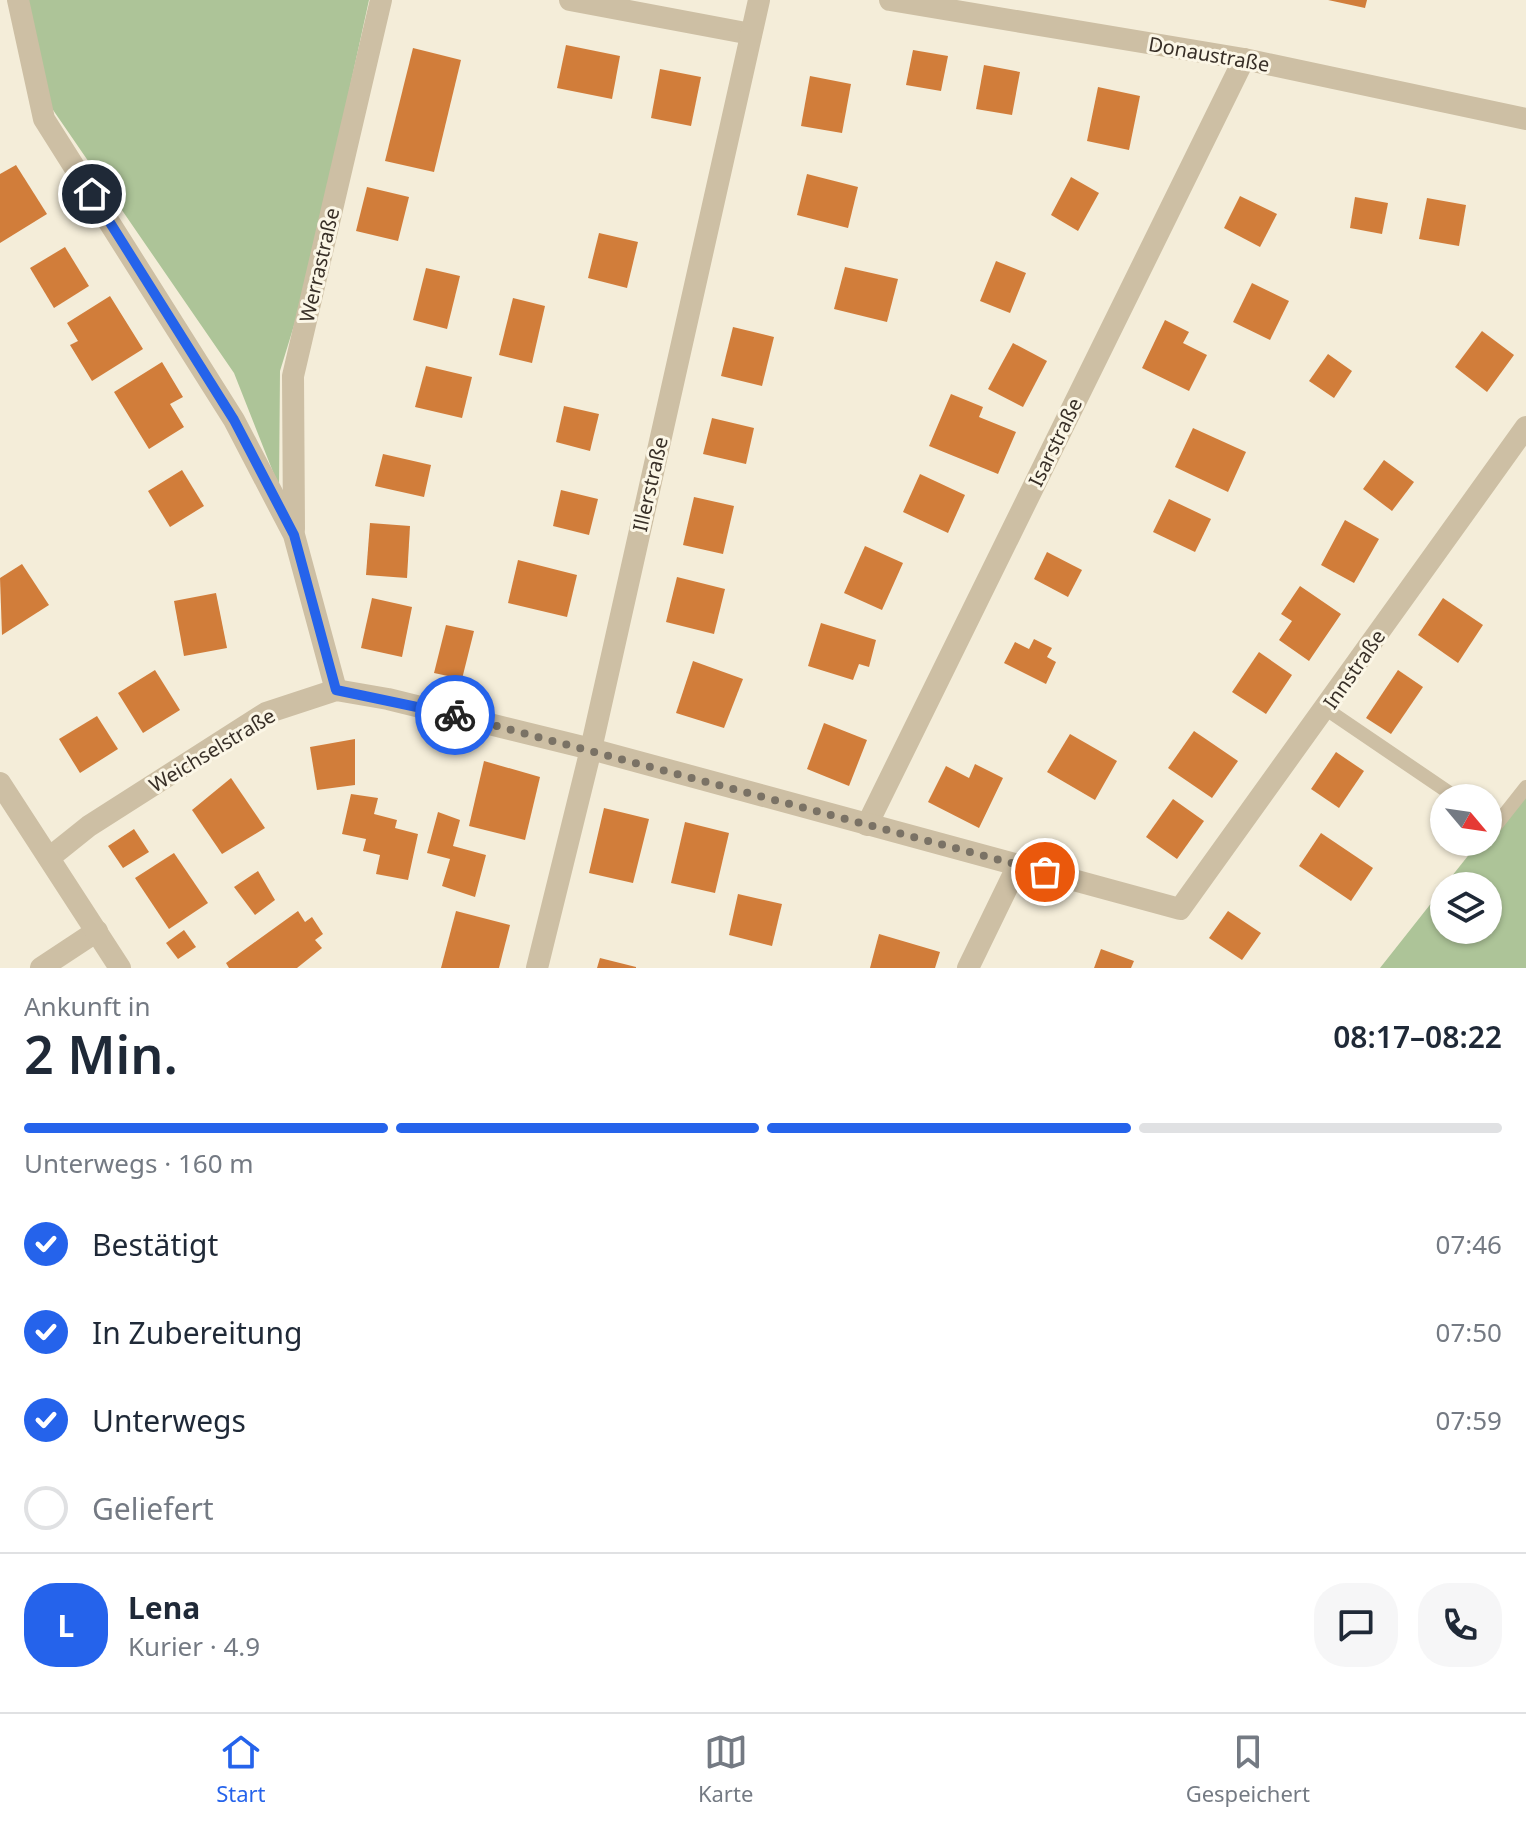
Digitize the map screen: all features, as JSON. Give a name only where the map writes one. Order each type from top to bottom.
[{"type":"street","name":"Werrastraße","points":[[18,0],[44,119],[234,420],[294,535],[336,690]]},
{"type":"street","name":"Werrastraße","points":[[294,535],[293,376],[381,0]]},
{"type":"street","points":[[570,0],[751,34]]},
{"type":"street","name":"Illerstraße","points":[[537,968],[591,749],[759,0]]},
{"type":"street","name":"Donaustraße","points":[[890,0],[1244,59],[1526,119]]},
{"type":"street","name":"Isarstraße","points":[[867,825],[1244,59]]},
{"type":"street","name":"Innstraße","points":[[1180,909],[1526,427]]},
{"type":"street","name":"Weichselstraße","points":[[49,858],[89,826],[266,713],[336,690],[388,699],[591,749],[1180,909]]},
{"type":"street","points":[[0,783],[120,968]]},
{"type":"street","points":[[968,968],[1018,865]]},
{"type":"street","points":[[41,968],[97,931]]},
{"type":"lane","points":[[1326,709],[1436,784]]},
{"type":"lane","points":[[1502,817],[1526,787]]},
{"type":"green space","points":[[24,0],[369,0],[307,283],[280,371],[279,487],[234,373],[51,107]]},
{"type":"green space","points":[[1526,782],[1526,968],[1380,968],[1430,905],[1430,944],[1502,944],[1502,872],[1455,872],[1468,856],[1502,856],[1502,813]]},
{"type":"building","points":[[1328,0],[1367,0],[1365,8]]},
{"type":"building","points":[[566,45],[620,56],[612,99],[557,88]]},
{"type":"building","points":[[413,48],[461,60],[434,172],[385,161]]},
{"type":"building","points":[[913,50],[948,56],[941,91],[906,85]]},
{"type":"building","points":[[984,65],[1020,72],[1012,115],[976,109]]},
{"type":"building","points":[[660,69],[701,77],[691,126],[651,118]]},
{"type":"building","points":[[810,76],[851,84],[842,133],[801,126]]},
{"type":"building","points":[[1098,87],[1140,96],[1129,150],[1087,141]]},
{"type":"building","points":[[16,165],[47,214],[0,243],[0,174]]},
{"type":"building","points":[[807,174],[858,187],[848,228],[797,215]]},
{"type":"building","points":[[1071,177],[1099,193],[1078,231],[1051,215]]},
{"type":"building","points":[[367,187],[409,197],[398,241],[356,231]]},
{"type":"building","points":[[1240,196],[1277,214],[1260,247],[1224,228]]},
{"type":"building","points":[[1355,197],[1388,203],[1382,234],[1350,228]]},
{"type":"building","points":[[1427,198],[1466,205],[1459,246],[1419,239]]},
{"type":"building","points":[[599,233],[638,242],[627,288],[588,278]]},
{"type":"building","points":[[65,247],[89,286],[54,308],[30,268]]},
{"type":"building","points":[[996,261],[1026,273],[1010,313],[980,301]]},
{"type":"building","points":[[845,267],[898,279],[887,322],[834,309]]},
{"type":"building","points":[[426,268],[460,276],[447,329],[413,320]]},
{"type":"building","points":[[1252,283],[1289,301],[1270,340],[1233,322]]},
{"type":"building","points":[[110,296],[143,349],[92,381],[70,345],[78,341],[67,323]]},
{"type":"building","points":[[513,298],[545,306],[532,363],[499,355]]},
{"type":"building","points":[[1165,320],[1189,332],[1183,343],[1207,355],[1189,391],[1142,368]]},
{"type":"building","points":[[733,327],[774,337],[762,386],[721,376]]},
{"type":"building","points":[[1482,331],[1514,355],[1487,392],[1455,367]]},
{"type":"building","points":[[1013,343],[1047,361],[1023,407],[988,389]]},
{"type":"building","points":[[1328,354],[1352,371],[1334,398],[1309,381]]},
{"type":"building","points":[[162,362],[183,397],[170,404],[184,427],[149,449],[114,392]]},
{"type":"building","points":[[426,366],[472,377],[462,418],[415,407]]},
{"type":"building","points":[[951,394],[983,407],[979,417],[1016,432],[998,474],[929,446]]},
{"type":"building","points":[[564,406],[599,414],[590,451],[556,442]]},
{"type":"building","points":[[712,418],[754,428],[746,464],[703,454]]},
{"type":"building","points":[[1193,428],[1246,452],[1228,492],[1175,467]]},
{"type":"building","points":[[383,454],[431,465],[424,497],[375,486]]},
{"type":"building","points":[[1384,460],[1414,482],[1392,511],[1363,489]]},
{"type":"building","points":[[182,470],[204,506],[170,527],[148,491]]},
{"type":"building","points":[[920,474],[965,495],[948,533],[903,512]]},
{"type":"building","points":[[561,490],[598,499],[589,535],[553,526]]},
{"type":"building","points":[[694,497],[734,506],[723,554],[683,545]]},
{"type":"building","points":[[1169,499],[1211,519],[1195,552],[1153,532]]},
{"type":"building","points":[[1345,520],[1379,539],[1354,583],[1321,565]]},
{"type":"building","points":[[370,523],[410,526],[407,578],[366,575]]},
{"type":"building","points":[[865,546],[903,563],[882,610],[844,593]]},
{"type":"building","points":[[1047,552],[1082,570],[1068,597],[1034,579]]},
{"type":"building","points":[[518,560],[577,575],[567,617],[508,603]]},
{"type":"building","points":[[22,564],[49,605],[2,635],[0,578]]},
{"type":"building","points":[[677,577],[725,589],[714,634],[666,622]]},
{"type":"building","points":[[1300,586],[1341,614],[1309,661],[1279,640],[1292,621],[1281,614]]},
{"type":"building","points":[[216,593],[227,648],[184,656],[174,601]]},
{"type":"building","points":[[372,598],[412,607],[402,657],[361,648]]},
{"type":"building","points":[[1443,598],[1483,625],[1458,663],[1418,635]]},
{"type":"building","points":[[821,623],[876,640],[869,667],[859,664],[853,680],[808,666]]},
{"type":"building","points":[[446,625],[474,631],[462,679],[434,673]]},
{"type":"building","points":[[1034,639],[1052,648],[1047,657],[1056,662],[1046,684],[1004,663],[1015,642],[1029,649]]},
{"type":"building","points":[[1259,652],[1292,675],[1266,714],[1232,692]]},
{"type":"building","points":[[693,661],[743,679],[724,728],[676,713]]},
{"type":"building","points":[[155,670],[180,710],[143,733],[118,693]]},
{"type":"building","points":[[1398,670],[1423,687],[1391,734],[1366,718]]},
{"type":"building","points":[[97,716],[118,749],[80,773],[59,739]]},
{"type":"building","points":[[824,723],[867,740],[849,786],[807,769]]},
{"type":"building","points":[[1194,731],[1238,761],[1212,798],[1168,768]]},
{"type":"building","points":[[1070,734],[1117,761],[1095,800],[1047,772]]},
{"type":"building","points":[[355,739],[355,785],[317,790],[310,747]]},
{"type":"building","points":[[1336,752],[1364,771],[1339,808],[1311,789]]},
{"type":"building","points":[[484,761],[540,777],[525,840],[469,826]]},
{"type":"building","points":[[975,764],[1003,778],[979,828],[928,802],[946,766],[969,778]]},
{"type":"building","points":[[231,778],[265,828],[222,854],[192,810]]},
{"type":"building","points":[[351,794],[378,798],[374,814],[397,820],[395,828],[418,834],[408,880],[376,874],[380,855],[363,851],[366,839],[342,834]]},
{"type":"building","points":[[1173,799],[1204,821],[1177,859],[1146,837]]},
{"type":"building","points":[[604,808],[649,819],[633,883],[589,873]]},
{"type":"building","points":[[438,812],[460,820],[453,846],[486,855],[475,897],[442,886],[450,859],[427,853]]},
{"type":"building","points":[[685,822],[729,833],[715,893],[671,883]]},
{"type":"building","points":[[134,829],[149,852],[123,868],[108,846]]},
{"type":"building","points":[[1321,833],[1373,868],[1351,901],[1299,866]]},
{"type":"building","points":[[174,853],[208,903],[169,929],[135,878]]},
{"type":"building","points":[[258,871],[275,900],[255,915],[234,887]]},
{"type":"building","points":[[738,894],[782,904],[772,946],[729,935]]},
{"type":"building","points":[[298,911],[305,922],[312,917],[323,934],[315,940],[322,948],[297,968],[229,968],[226,963]]},
{"type":"building","points":[[456,911],[510,925],[499,968],[441,968]]},
{"type":"building","points":[[1228,911],[1261,933],[1242,960],[1209,938]]},
{"type":"building","points":[[184,930],[196,947],[178,959],[166,943]]},
{"type":"building","points":[[879,934],[940,952],[935,968],[870,968]]},
{"type":"building","points":[[1101,949],[1134,961],[1131,968],[1094,968]]},
{"type":"building","points":[[600,958],[636,967],[636,968],[597,968]]},
{"type":"way so far","points":[[455,715],[1045,872]]},
{"type":"route","points":[[92,194],[234,420],[294,535],[336,690],[360,692],[455,715]]}]
